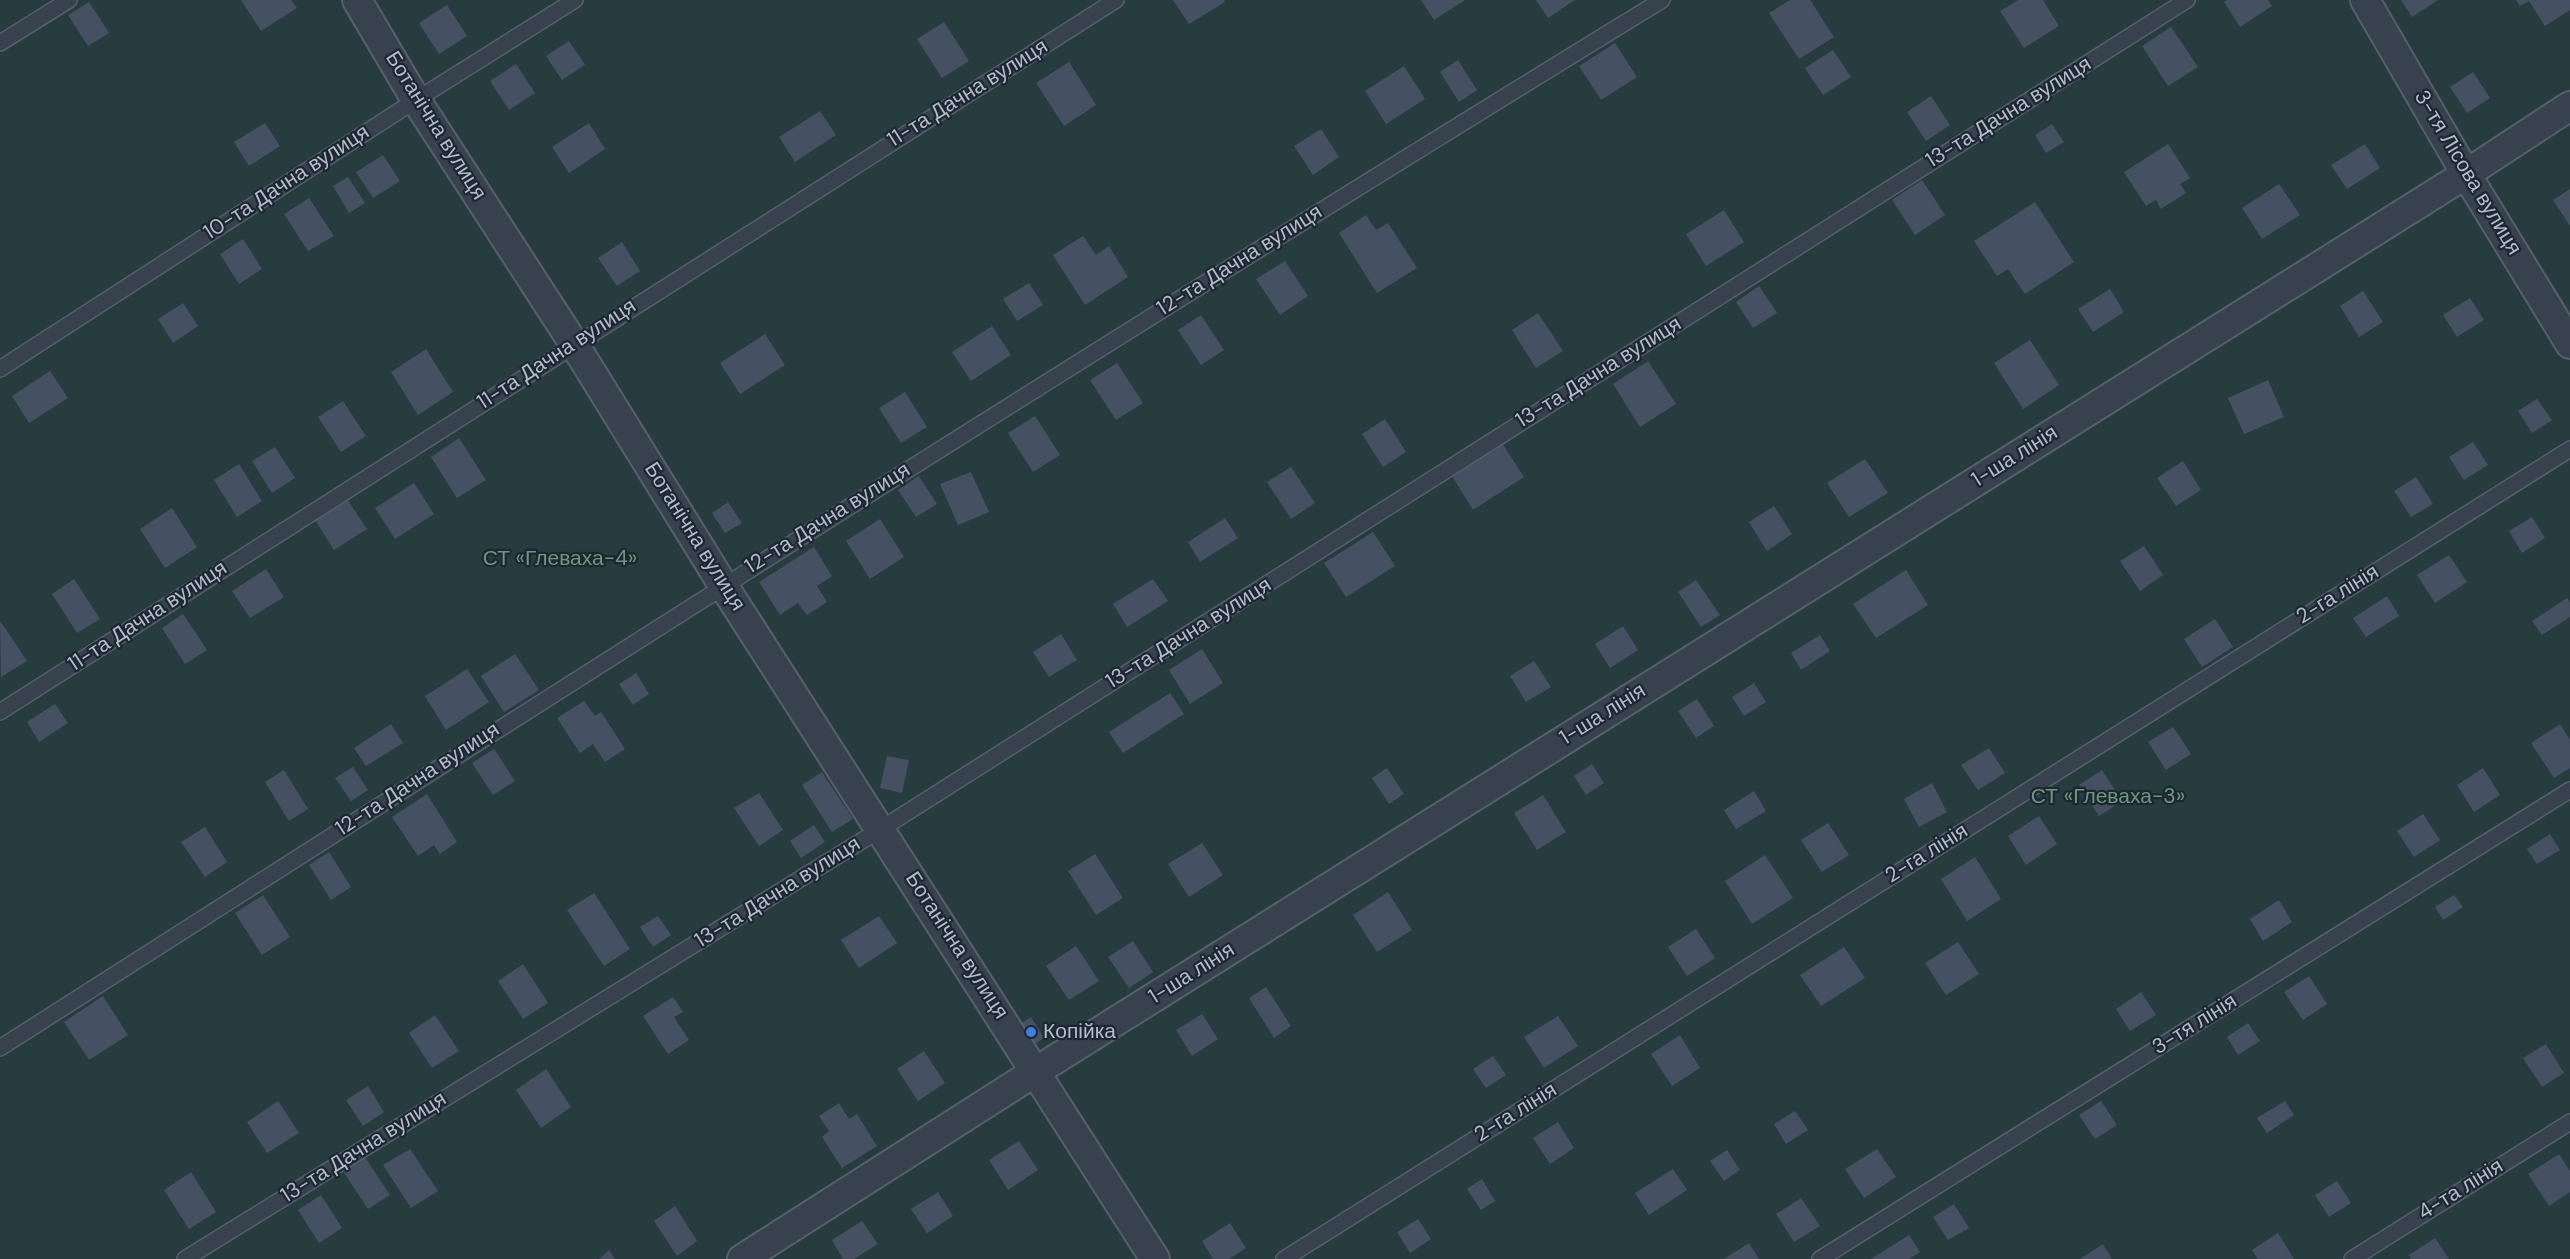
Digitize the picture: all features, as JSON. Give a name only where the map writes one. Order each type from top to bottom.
[{"type":"street","name":"Ботанічна вулиця","points":[[357,0],[416,100],[574,344],[723,585],[1155,1259]]},
{"type":"street","name":"3-тя Лісова вулиця","points":[[2365,0],[2466,174],[2570,344]]},
{"type":"street","name":"1-ша лінія","points":[[742,1259],[1035,1072],[2466,174],[2570,106]]},
{"type":"lane","points":[[0,43],[69,0]]},
{"type":"lane","name":"10-та Дачна вулиця","points":[[0,369],[575,0]]},
{"type":"lane","name":"11-та Дачна вулиця","points":[[0,712],[1116,0]]},
{"type":"lane","name":"12-та Дачна вулиця","points":[[0,1048],[723,585],[1441,135],[1662,0]]},
{"type":"lane","name":"13-та Дачна вулиця","points":[[185,1259],[881,829],[2187,0]]},
{"type":"lane","name":"2-га лінія","points":[[1284,1259],[2570,449]]},
{"type":"lane","name":"3-тя лінія","points":[[1820,1259],[2570,790]]},
{"type":"lane","name":"4-та лінія","points":[[2352,1259],[2570,1122]]},
{"type":"green space","points":[[0,0],[2570,0],[2570,1259],[0,1259]]},
{"type":"building","points":[[241,0],[291,0],[297,8],[261,31]]},
{"type":"building","points":[[1173,0],[1224,0],[1225,2],[1189,24]]},
{"type":"building","points":[[1421,0],[1465,0],[1434,20]]},
{"type":"building","points":[[1536,0],[1575,0],[1548,18]]},
{"type":"building","points":[[1790,0],[1810,0],[1834,37],[1799,59],[1769,13]]},
{"type":"building","points":[[2018,0],[2043,0],[2059,26],[2024,48],[2000,11]]},
{"type":"building","points":[[2227,0],[2268,0],[2272,6],[2240,27],[2224,2]]},
{"type":"building","points":[[2401,0],[2438,0],[2412,17]]},
{"type":"building","points":[[2516,0],[2570,0],[2570,10],[2545,26],[2529,1],[2520,6]]},
{"type":"building","points":[[89,2],[109,33],[88,46],[68,15]]},
{"type":"building","points":[[447,5],[467,36],[439,54],[419,23]]},
{"type":"building","points":[[944,22],[969,61],[942,78],[917,39]]},
{"type":"building","points":[[2171,27],[2198,67],[2168,86],[2142,46]]},
{"type":"building","points":[[569,41],[585,65],[562,80],[546,56]]},
{"type":"building","points":[[1615,43],[1637,77],[1601,100],[1579,66]]},
{"type":"building","points":[[1833,50],[1851,77],[1823,95],[1805,68]]},
{"type":"building","points":[[1458,60],[1477,90],[1459,102],[1440,72]]},
{"type":"building","points":[[1069,62],[1096,105],[1064,126],[1036,83]]},
{"type":"building","points":[[516,64],[535,93],[509,110],[490,81]]},
{"type":"building","points":[[1404,66],[1425,99],[1386,124],[1365,91]]},
{"type":"building","points":[[2473,72],[2490,98],[2467,113],[2450,87]]},
{"type":"building","points":[[1931,96],[1950,125],[1926,141],[1907,112]]},
{"type":"building","points":[[820,111],[836,135],[795,162],[779,137]]},
{"type":"building","points":[[265,123],[280,146],[249,166],[234,142]]},
{"type":"building","points":[[589,123],[605,149],[569,173],[552,147]]},
{"type":"building","points":[[2052,124],[2064,142],[2046,153],[2035,135]]},
{"type":"building","points":[[1321,129],[1339,157],[1313,175],[1294,146]]},
{"type":"building","points":[[2168,144],[2190,178],[2180,184],[2186,193],[2161,209],[2156,200],[2146,206],[2124,172]]},
{"type":"building","points":[[2365,144],[2380,168],[2347,189],[2331,165]]},
{"type":"building","points":[[383,155],[400,181],[373,198],[356,172]]},
{"type":"building","points":[[348,177],[365,203],[349,213],[333,186]]},
{"type":"building","points":[[1922,180],[1945,215],[1915,235],[1892,200]]},
{"type":"building","points":[[2279,184],[2300,215],[2262,239],[2242,208]]},
{"type":"building","points":[[2570,189],[2570,226],[2553,200]]},
{"type":"building","points":[[309,198],[334,236],[308,251],[284,214]]},
{"type":"building","points":[[2035,202],[2074,262],[2025,294],[2008,269],[1997,276],[1974,241]]},
{"type":"building","points":[[1724,210],[1744,242],[1706,266],[1686,234]]},
{"type":"building","points":[[1366,215],[1376,230],[1388,223],[1417,268],[1377,293],[1339,233]]},
{"type":"building","points":[[1083,236],[1096,255],[1109,246],[1128,277],[1085,305],[1053,255]]},
{"type":"building","points":[[243,239],[262,269],[239,284],[220,254]]},
{"type":"building","points":[[622,242],[640,271],[617,286],[598,258]]},
{"type":"building","points":[[1285,261],[1308,296],[1280,315],[1256,279]]},
{"type":"building","points":[[1029,283],[1043,305],[1017,321],[1003,299]]},
{"type":"building","points":[[1759,286],[1777,313],[1753,328],[1736,302]]},
{"type":"building","points":[[2110,289],[2124,312],[2093,332],[2078,309]]},
{"type":"building","points":[[2363,291],[2383,322],[2359,337],[2340,306]]},
{"type":"building","points":[[2470,298],[2484,320],[2457,337],[2443,315]]},
{"type":"building","points":[[183,303],[198,326],[173,343],[158,319]]},
{"type":"building","points":[[1538,313],[1563,351],[1536,368],[1512,330]]},
{"type":"building","points":[[1201,315],[1224,350],[1201,365],[1178,330]]},
{"type":"building","points":[[992,326],[1011,355],[971,381],[952,352]]},
{"type":"building","points":[[765,334],[785,365],[740,394],[720,363]]},
{"type":"building","points":[[2030,340],[2059,385],[2023,409],[1994,363]]},
{"type":"building","points":[[426,349],[453,392],[418,415],[391,372]]},
{"type":"building","points":[[1648,361],[1676,404],[1640,427],[1613,384]]},
{"type":"building","points":[[1117,363],[1143,403],[1116,420],[1090,380]]},
{"type":"building","points":[[50,371],[68,398],[29,423],[12,396]]},
{"type":"building","points":[[2268,380],[2284,417],[2244,434],[2228,398]]},
{"type":"building","points":[[905,392],[927,427],[901,443],[879,408]]},
{"type":"building","points":[[2537,399],[2552,420],[2532,433],[2518,411]]},
{"type":"building","points":[[343,401],[366,436],[341,452],[318,417]]},
{"type":"building","points":[[1035,416],[1060,455],[1033,472],[1008,433]]},
{"type":"building","points":[[1385,419],[1406,452],[1383,467],[1362,434]]},
{"type":"building","points":[[459,438],[486,480],[457,498],[431,457]]},
{"type":"building","points":[[1500,440],[1524,477],[1473,510],[1450,473]]},
{"type":"building","points":[[2473,442],[2488,465],[2464,480],[2449,457]]},
{"type":"building","points":[[275,447],[295,478],[272,493],[252,461]]},
{"type":"building","points":[[1865,459],[1888,493],[1849,517],[1827,483]]},
{"type":"building","points":[[2183,461],[2201,490],[2176,506],[2157,478]]},
{"type":"building","points":[[239,464],[262,501],[237,517],[214,480]]},
{"type":"building","points":[[1291,467],[1315,503],[1291,519],[1267,482]]},
{"type":"building","points":[[971,472],[989,512],[958,525],[940,484]]},
{"type":"building","points":[[919,476],[937,504],[916,517],[898,490]]},
{"type":"building","points":[[2416,477],[2433,504],[2411,517],[2394,491]]},
{"type":"building","points":[[414,483],[434,514],[395,539],[375,508]]},
{"type":"building","points":[[347,499],[367,529],[334,550],[315,520]]},
{"type":"building","points":[[728,502],[742,523],[725,533],[712,513]]},
{"type":"building","points":[[1774,506],[1792,534],[1767,551],[1749,522]]},
{"type":"building","points":[[172,508],[197,547],[165,568],[140,529]]},
{"type":"building","points":[[2532,517],[2545,538],[2522,553],[2509,531]]},
{"type":"building","points":[[1225,518],[1238,538],[1200,562],[1188,542]]},
{"type":"building","points":[[880,519],[904,557],[870,579],[846,541]]},
{"type":"building","points":[[1373,532],[1395,566],[1346,597],[1324,563]]},
{"type":"building","points":[[2144,546],[2163,575],[2140,591],[2120,561]]},
{"type":"building","points":[[814,547],[832,576],[817,586],[827,602],[807,615],[798,603],[780,615],[759,582]]},
{"type":"building","points":[[2449,555],[2467,582],[2435,603],[2417,575]]},
{"type":"building","points":[[266,569],[284,597],[250,618],[232,591]]},
{"type":"building","points":[[1906,570],[1928,605],[1876,638],[1853,604]]},
{"type":"building","points":[[74,579],[100,619],[77,633],[52,594]]},
{"type":"building","points":[[1153,579],[1168,601],[1127,627],[1113,604]]},
{"type":"building","points":[[1696,580],[1720,615],[1701,627],[1678,592]]},
{"type":"building","points":[[2387,596],[2399,616],[2366,637],[2353,618]]},
{"type":"building","points":[[2567,598],[2570,603],[2570,617],[2542,635],[2532,621]]},
{"type":"building","points":[[183,614],[207,650],[185,664],[162,628]]},
{"type":"building","points":[[2215,619],[2233,647],[2202,667],[2184,639]]},
{"type":"building","points":[[0,623],[27,661],[1,677]]},
{"type":"building","points":[[1623,626],[1638,650],[1610,668],[1595,644]]},
{"type":"building","points":[[1061,634],[1077,660],[1049,677],[1033,652]]},
{"type":"building","points":[[1820,635],[1830,651],[1801,670],[1791,653]]},
{"type":"building","points":[[1202,649],[1223,683],[1190,704],[1169,670]]},
{"type":"building","points":[[515,654],[539,690],[504,712],[481,676]]},
{"type":"building","points":[[1534,661],[1551,687],[1526,702],[1510,676]]},
{"type":"building","points":[[467,669],[489,702],[446,730],[425,696]]},
{"type":"building","points":[[636,673],[649,694],[633,705],[619,684]]},
{"type":"building","points":[[1754,683],[1766,702],[1744,716],[1732,697]]},
{"type":"building","points":[[1170,693],[1184,714],[1123,753],[1109,732]]},
{"type":"building","points":[[1697,699],[1714,726],[1696,738],[1678,711]]},
{"type":"building","points":[[584,701],[595,716],[601,712],[625,749],[605,762],[593,744],[580,753],[557,718]]},
{"type":"building","points":[[55,704],[68,723],[39,742],[27,722]]},
{"type":"building","points":[[391,724],[403,743],[366,766],[354,748]]},
{"type":"building","points":[[2560,724],[2570,740],[2570,768],[2554,778],[2531,743]]},
{"type":"building","points":[[2173,727],[2191,754],[2166,770],[2148,742]]},
{"type":"building","points":[[1989,748],[2005,773],[1978,790],[1961,765]]},
{"type":"building","points":[[494,749],[515,781],[493,795],[472,763]]},
{"type":"building","points":[[887,756],[909,760],[902,793],[880,788]]},
{"type":"building","points":[[1592,764],[1604,783],[1586,795],[1574,776]]},
{"type":"building","points":[[353,767],[368,790],[351,801],[335,778]]},
{"type":"building","points":[[1387,768],[1404,794],[1389,804],[1372,778]]},
{"type":"building","points":[[2483,768],[2500,795],[2474,812],[2457,785]]},
{"type":"building","points":[[284,770],[308,809],[289,821],[265,782]]},
{"type":"building","points":[[2102,770],[2122,801],[2099,816],[2079,785]]},
{"type":"building","points":[[822,772],[853,819],[832,832],[802,785]]},
{"type":"building","points":[[1932,783],[1947,812],[1919,827],[1904,799]]},
{"type":"building","points":[[1754,791],[1766,811],[1736,829],[1724,810]]},
{"type":"building","points":[[759,793],[783,830],[759,846],[734,808]]},
{"type":"building","points":[[427,794],[457,842],[440,854],[434,845],[418,856],[392,817]]},
{"type":"building","points":[[1543,795],[1566,832],[1537,850],[1514,813]]},
{"type":"building","points":[[2423,814],[2440,840],[2414,857],[2397,831]]},
{"type":"building","points":[[2039,816],[2057,844],[2026,865],[2008,836]]},
{"type":"building","points":[[1828,823],[1849,855],[1822,872],[1801,840]]},
{"type":"building","points":[[814,825],[825,842],[801,858],[790,841]]},
{"type":"building","points":[[205,827],[227,862],[205,877],[181,842]]},
{"type":"building","points":[[2550,834],[2560,850],[2537,864],[2527,849]]},
{"type":"building","points":[[1202,843],[1223,875],[1189,897],[1168,864]]},
{"type":"building","points":[[329,852],[351,887],[331,900],[309,865]]},
{"type":"building","points":[[1095,854],[1123,898],[1096,915],[1068,871]]},
{"type":"building","points":[[1765,855],[1793,898],[1752,924],[1725,881]]},
{"type":"building","points":[[1975,857],[2001,899],[1967,921],[1941,879]]},
{"type":"building","points":[[1388,892],[1412,930],[1377,952],[1353,915]]},
{"type":"building","points":[[594,893],[630,949],[604,966],[567,910]]},
{"type":"building","points":[[263,895],[290,937],[262,955],[235,913]]},
{"type":"building","points":[[2454,895],[2463,907],[2443,920],[2435,907]]},
{"type":"building","points":[[2279,900],[2292,922],[2263,941],[2250,919]]},
{"type":"building","points":[[658,916],[671,935],[653,947],[640,927]]},
{"type":"building","points":[[879,916],[897,943],[859,968],[841,940]]},
{"type":"building","points":[[1696,929],[1715,958],[1687,976],[1668,947]]},
{"type":"building","points":[[1133,941],[1153,972],[1129,988],[1108,957]]},
{"type":"building","points":[[1958,942],[1979,974],[1946,995],[1925,963]]},
{"type":"building","points":[[1076,946],[1099,981],[1069,1000],[1046,966]]},
{"type":"building","points":[[1844,947],[1865,978],[1821,1006],[1800,975]]},
{"type":"building","points":[[523,964],[548,1003],[523,1019],[498,981]]},
{"type":"building","points":[[2309,976],[2327,1004],[2303,1020],[2284,992]]},
{"type":"building","points":[[1266,987],[1291,1026],[1274,1038],[1249,998]]},
{"type":"building","points":[[2141,992],[2156,1015],[2130,1031],[2116,1009]]},
{"type":"building","points":[[103,996],[128,1035],[89,1060],[64,1022]]},
{"type":"building","points":[[673,997],[683,1012],[674,1017],[689,1040],[668,1054],[643,1016]]},
{"type":"building","points":[[1202,1014],[1218,1039],[1192,1056],[1176,1030]]},
{"type":"building","points":[[435,1015],[459,1051],[432,1068],[409,1033]]},
{"type":"building","points":[[1558,1016],[1578,1046],[1544,1068],[1524,1037]]},
{"type":"building","name":"Копійка","points":[[1031,1017],[1044,1038],[1031,1047],[1017,1026]]},
{"type":"building","points":[[2248,1023],[2260,1041],[2238,1055],[2227,1037]]},
{"type":"building","points":[[1680,1035],[1700,1068],[1672,1086],[1651,1054]]},
{"type":"building","points":[[2546,1044],[2564,1073],[2542,1087],[2523,1058]]},
{"type":"building","points":[[924,1051],[945,1083],[918,1101],[897,1069]]},
{"type":"building","points":[[1493,1056],[1506,1075],[1486,1088],[1473,1069]]},
{"type":"building","points":[[546,1069],[571,1107],[541,1128],[516,1090]]},
{"type":"building","points":[[368,1086],[384,1112],[363,1126],[346,1100]]},
{"type":"building","points":[[278,1101],[299,1133],[267,1153],[247,1122]]},
{"type":"building","points":[[2101,1101],[2117,1125],[2095,1139],[2079,1115]]},
{"type":"building","points":[[2285,1101],[2294,1115],[2267,1133],[2257,1118]]},
{"type":"building","points":[[839,1103],[849,1119],[857,1114],[877,1146],[842,1168],[822,1137],[829,1131],[819,1116]]},
{"type":"building","points":[[1795,1111],[1808,1130],[1786,1144],[1774,1124]]},
{"type":"building","points":[[1558,1122],[1574,1148],[1550,1164],[1533,1138]]},
{"type":"building","points":[[1019,1141],[1038,1170],[1008,1190],[989,1160]]},
{"type":"building","points":[[410,1149],[438,1191],[411,1208],[383,1165]]},
{"type":"building","points":[[1877,1149],[1896,1177],[1864,1198],[1845,1169]]},
{"type":"building","points":[[1727,1150],[1740,1170],[1724,1181],[1710,1161]]},
{"type":"building","points":[[2559,1154],[2570,1171],[2570,1192],[2549,1206],[2528,1174]]},
{"type":"building","points":[[365,1157],[390,1195],[368,1209],[343,1171]]},
{"type":"building","points":[[1673,1169],[1687,1190],[1649,1215],[1635,1193]]},
{"type":"building","points":[[191,1172],[216,1212],[189,1229],[164,1190]]},
{"type":"building","points":[[1482,1179],[1495,1201],[1481,1210],[1467,1189]]},
{"type":"building","points":[[2337,1181],[2351,1203],[2329,1217],[2315,1195]]},
{"type":"building","points":[[938,1192],[953,1216],[927,1233],[911,1209]]},
{"type":"building","points":[[321,1195],[342,1228],[319,1243],[298,1210]]},
{"type":"building","points":[[1801,1198],[1820,1226],[1794,1242],[1776,1214]]},
{"type":"building","points":[[1954,1204],[1969,1228],[1948,1240],[1933,1217]]},
{"type":"building","points":[[675,1206],[697,1241],[677,1256],[654,1221]]},
{"type":"building","points":[[1418,1219],[1431,1239],[1410,1253],[1397,1232]]},
{"type":"building","points":[[862,1221],[878,1244],[854,1259],[843,1259],[832,1240]]},
{"type":"building","points":[[1230,1223],[1246,1248],[1229,1259],[1213,1259],[1202,1241]]},
{"type":"building","points":[[2278,1233],[2294,1259],[2258,1259],[2252,1250]]},
{"type":"building","points":[[1909,1235],[1920,1252],[1909,1259],[1871,1259]]},
{"type":"building","points":[[2435,1238],[2449,1259],[2411,1259],[2409,1255]]},
{"type":"building","points":[[1749,1243],[1759,1259],[1724,1259]]},
{"type":"building","points":[[2103,1244],[2112,1259],[2080,1259]]},
{"type":"building","points":[[609,1250],[615,1259],[599,1259]]},
{"type":"place","name":"Копійка","points":[[1031,1032]]},
{"type":"park label","name":"СТ «Глеваха-4»","points":[[560,559]]},
{"type":"park label","name":"СТ «Глеваха-3»","points":[[2108,797]]}]
